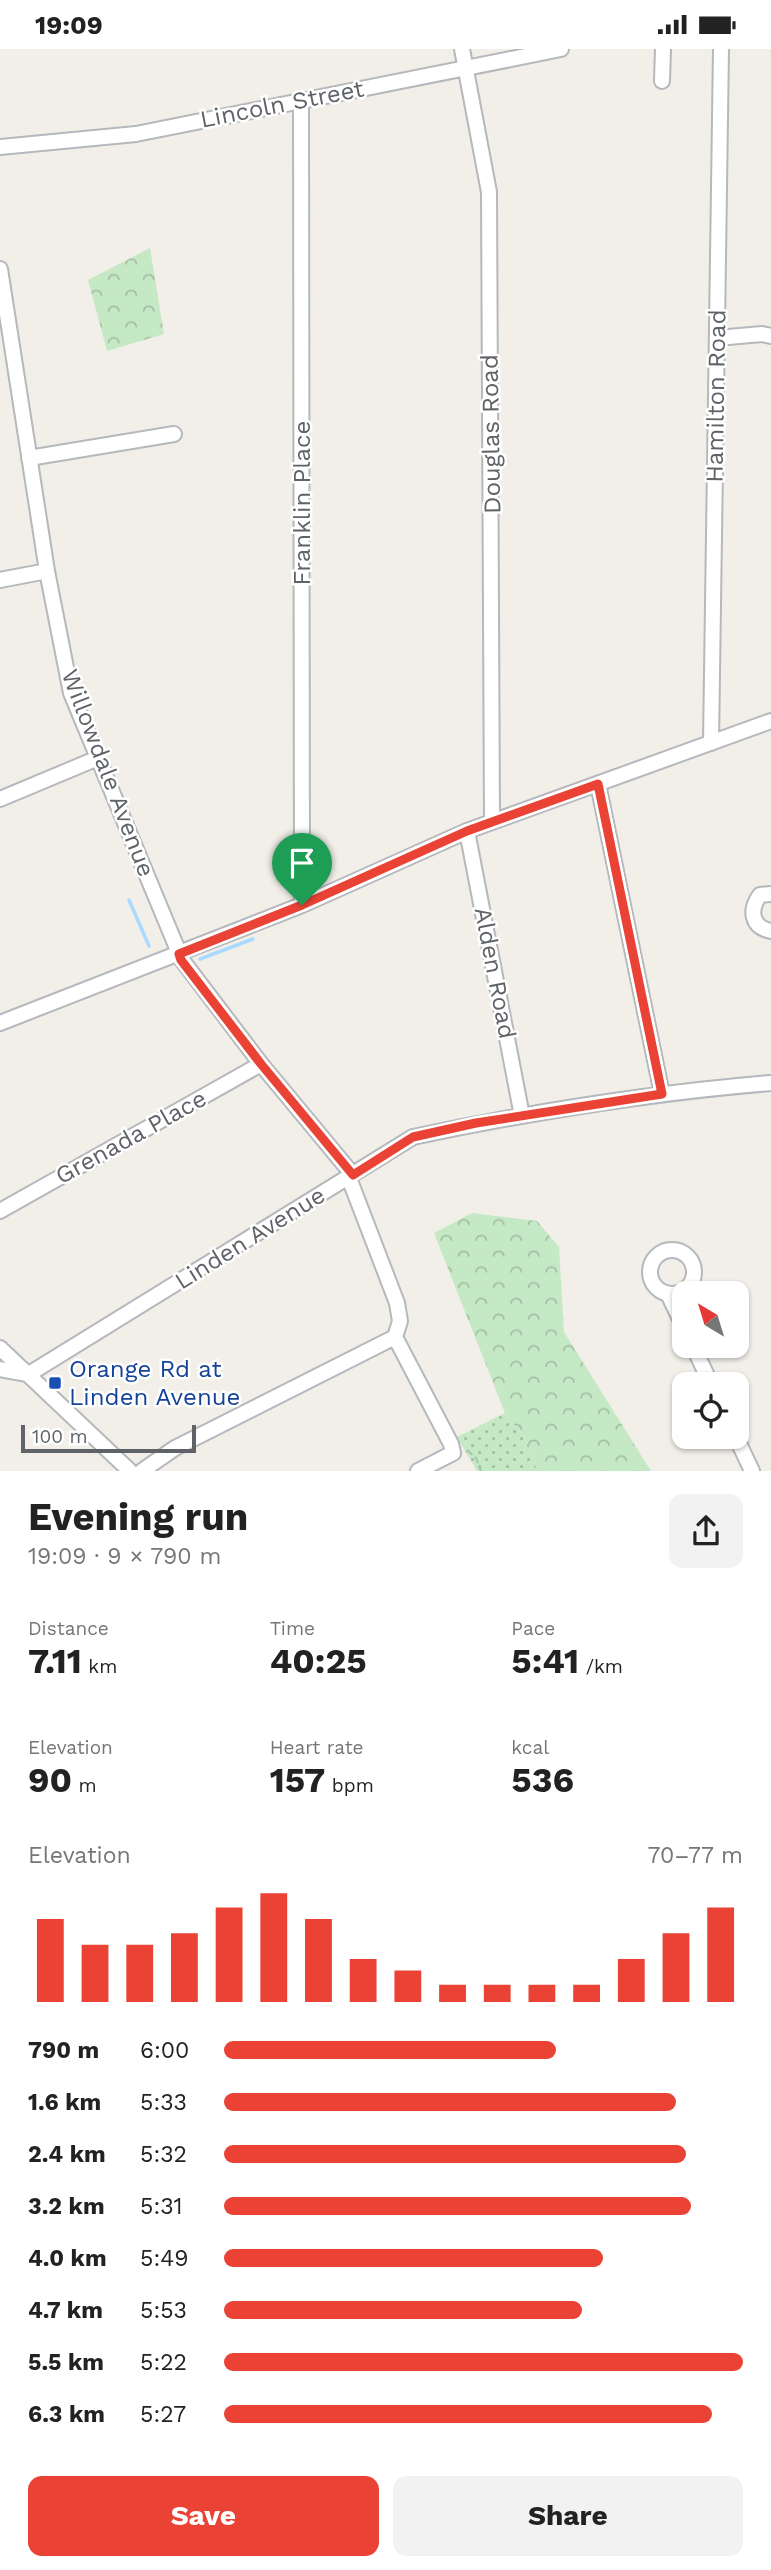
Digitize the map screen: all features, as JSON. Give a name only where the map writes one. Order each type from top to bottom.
[{"type":"street","name":"Douglas Road","points":[[462,49],[489,192],[492,822]]},
{"type":"street","name":"Lincoln Street","points":[[0,147],[136,134],[561,49]]},
{"type":"street","points":[[662,81],[663,49]]},
{"type":"street","name":"Hamilton Road","points":[[711,743],[721,49]]},
{"type":"street","name":"Franklin Place","points":[[301,100],[302,905]]},
{"type":"street","name":"Willowdale Avenue","points":[[0,268],[47,571],[72,693],[181,960],[351,1177],[397,1303],[400,1321],[395,1337]]},
{"type":"street","points":[[717,338],[762,334],[771,336]]},
{"type":"street","points":[[29,458],[174,434]]},
{"type":"street","points":[[0,580],[47,571]]},
{"type":"street","points":[[0,1023],[302,905],[467,831],[771,721]]},
{"type":"street","points":[[0,799],[98,758]]},
{"type":"street","points":[[598,784],[662,1094]]},
{"type":"street","name":"Alden Road","points":[[467,831],[522,1116]]},
{"type":"street","points":[[771,894],[760,895],[753,904],[752,914],[758,924],[766,931],[771,931]]},
{"type":"street","name":"Grenada Place","points":[[0,1211],[261,1064]]},
{"type":"street","name":"Linden Avenue","points":[[29,1374],[413,1137],[522,1116],[662,1094],[771,1083]]},
{"type":"street","points":[[668,1294],[672,1302]]},
{"type":"street","points":[[142,1471],[175,1448],[395,1337],[451,1444],[453,1453],[418,1471]]},
{"type":"street","points":[[0,1348],[130,1471]]},
{"type":"street","points":[[0,1369],[29,1374]]},
{"type":"street","points":[[742,1449],[752,1471]]},
{"type":"path","points":[[453,1453],[469,1449],[481,1471]]},
{"type":"green space","points":[[150,248],[164,334],[107,351],[88,280]]},
{"type":"green space","points":[[472,1213],[537,1221],[559,1247],[564,1332],[651,1471],[537,1471],[528,1443],[505,1413],[434,1233]]},
{"type":"green space","points":[[505,1413],[528,1443],[537,1471],[477,1471],[457,1437]]},
{"type":"waterway","points":[[129,900],[149,946]]},
{"type":"waterway","points":[[200,959],[253,939]]},
{"type":"place","name":"Orange Rd at Linden Avenue","points":[[55,1383]]},
{"type":"route","points":[[598,784],[662,1094],[476,1123],[413,1137],[353,1175],[261,1064],[179,954],[302,905],[467,831],[598,784]]}]
